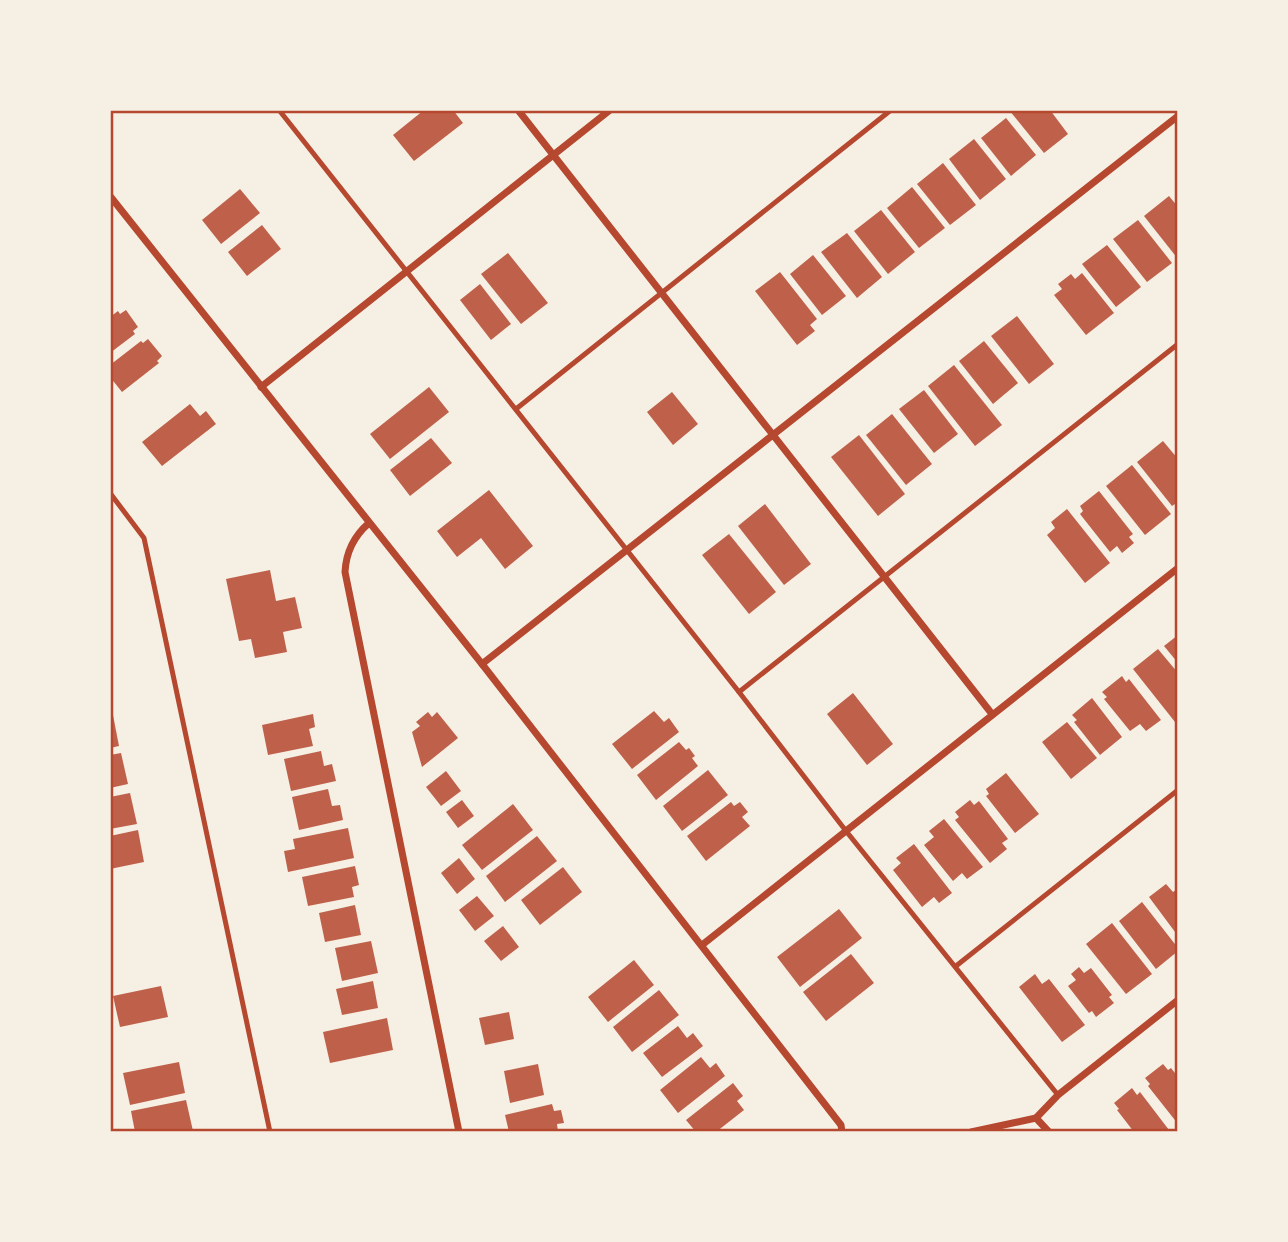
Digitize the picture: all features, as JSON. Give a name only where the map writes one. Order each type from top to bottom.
[{"type":"street","points":[[518,110],[992,714]]},
{"type":"street","points":[[261,387],[610,110]]},
{"type":"street","points":[[482,664],[1178,116]]},
{"type":"street","points":[[110,195],[702,944],[841,1125],[842,1132]]},
{"type":"street","points":[[369,523],[358,532],[346,559],[345,572],[459,1132]]},
{"type":"street","points":[[702,944],[1178,568]]},
{"type":"street","points":[[971,1132],[1036,1118],[1058,1095],[1178,1000]]},
{"type":"street","points":[[1036,1118],[1049,1132]]},
{"type":"lane","points":[[279,110],[846,831],[1058,1095]]},
{"type":"lane","points":[[516,409],[891,110]]},
{"type":"lane","points":[[739,692],[1178,344]]},
{"type":"lane","points":[[110,493],[144,538],[270,1132]]},
{"type":"lane","points":[[956,966],[1178,790]]},
{"type":"building","points":[[424,110],[453,110],[463,123],[414,161],[393,135]]},
{"type":"building","points":[[1009,110],[1050,110],[1068,134],[1044,153]]},
{"type":"building","points":[[1006,118],[1036,155],[1011,176],[981,138]]},
{"type":"building","points":[[974,139],[1006,179],[980,200],[949,159]]},
{"type":"building","points":[[943,163],[976,205],[950,225],[917,184]]},
{"type":"building","points":[[912,187],[945,228],[919,248],[887,208]]},
{"type":"building","points":[[240,189],[260,213],[221,244],[202,220]]},
{"type":"building","points":[[1169,196],[1178,207],[1178,259],[1144,216]]},
{"type":"building","points":[[881,210],[915,252],[888,274],[854,231]]},
{"type":"building","points":[[1138,220],[1172,263],[1147,282],[1113,239]]},
{"type":"building","points":[[262,225],[281,249],[247,276],[228,252]]},
{"type":"building","points":[[847,233],[882,277],[857,298],[821,252]]},
{"type":"building","points":[[1107,245],[1141,287],[1116,307],[1082,264]]},
{"type":"building","points":[[508,253],[548,303],[521,324],[481,274]]},
{"type":"building","points":[[813,255],[846,296],[822,315],[790,274]]},
{"type":"building","points":[[780,272],[817,319],[810,325],[815,331],[797,345],[755,291]]},
{"type":"building","points":[[1082,273],[1114,313],[1086,335],[1054,295],[1062,289],[1058,284],[1071,274],[1075,279]]},
{"type":"building","points":[[480,284],[511,324],[491,340],[460,300]]},
{"type":"building","points":[[126,310],[138,327],[133,331],[135,334],[110,353],[110,317],[118,311],[120,314]]},
{"type":"building","points":[[1017,316],[1054,364],[1029,384],[991,336]]},
{"type":"building","points":[[148,339],[162,356],[157,361],[159,363],[122,392],[110,377],[110,365],[141,341],[143,343]]},
{"type":"building","points":[[984,341],[1018,383],[993,404],[959,361]]},
{"type":"building","points":[[954,365],[1002,425],[975,446],[928,386]]},
{"type":"building","points":[[429,387],[449,412],[390,459],[370,434]]},
{"type":"building","points":[[924,390],[958,434],[934,453],[899,409]]},
{"type":"building","points":[[672,392],[698,424],[673,445],[647,412]]},
{"type":"building","points":[[190,404],[200,416],[206,411],[216,424],[162,466],[142,442]]},
{"type":"building","points":[[892,414],[932,464],[906,485],[866,435]]},
{"type":"building","points":[[859,435],[905,494],[878,516],[831,457]]},
{"type":"building","points":[[431,438],[452,463],[410,496],[390,470]]},
{"type":"building","points":[[1163,441],[1178,459],[1178,502],[1172,506],[1137,462]]},
{"type":"building","points":[[1132,465],[1171,514],[1145,535],[1106,486]]},
{"type":"building","points":[[489,490],[533,546],[505,569],[481,538],[457,557],[437,531]]},
{"type":"building","points":[[1099,491],[1133,534],[1129,537],[1134,543],[1122,553],[1117,546],[1110,552],[1080,514],[1083,511],[1080,506]]},
{"type":"building","points":[[765,504],[811,564],[784,585],[738,526]]},
{"type":"building","points":[[1067,509],[1110,563],[1085,583],[1047,535],[1055,528],[1051,522]]},
{"type":"building","points":[[729,534],[776,592],[749,614],[702,555]]},
{"type":"building","points":[[270,570],[276,601],[295,597],[302,628],[283,632],[287,652],[255,658],[251,639],[239,641],[226,579]]},
{"type":"building","points":[[1178,635],[1178,663],[1164,646]]},
{"type":"building","points":[[1158,649],[1178,673],[1178,720],[1175,722],[1133,669]]},
{"type":"building","points":[[1122,676],[1126,682],[1129,679],[1161,720],[1146,731],[1140,724],[1130,731],[1104,699],[1107,697],[1102,692]]},
{"type":"building","points":[[853,693],[893,744],[867,765],[827,714]]},
{"type":"building","points":[[1092,698],[1122,737],[1100,755],[1074,722],[1077,720],[1072,715]]},
{"type":"building","points":[[654,711],[664,722],[669,718],[679,732],[632,769],[612,744]]},
{"type":"building","points":[[428,712],[432,717],[437,712],[458,738],[422,767],[412,732],[420,726],[416,722]]},
{"type":"building","points":[[313,714],[315,727],[309,729],[313,746],[268,755],[262,725]]},
{"type":"building","points":[[110,715],[113,715],[119,746],[110,748]]},
{"type":"building","points":[[1067,722],[1097,758],[1071,779],[1042,742]]},
{"type":"building","points":[[679,742],[686,750],[689,748],[698,766],[656,800],[637,775]]},
{"type":"building","points":[[321,751],[324,766],[332,764],[336,781],[291,791],[284,759]]},
{"type":"building","points":[[121,753],[128,784],[110,788],[110,755]]},
{"type":"building","points":[[708,770],[728,795],[682,831],[663,806]]},
{"type":"building","points":[[446,771],[461,791],[441,806],[426,787]]},
{"type":"building","points":[[1006,773],[1039,814],[1015,833],[986,796],[989,794],[986,789]]},
{"type":"building","points":[[328,789],[332,806],[340,805],[343,820],[299,830],[292,797]]},
{"type":"building","points":[[130,793],[137,824],[110,829],[110,797]]},
{"type":"building","points":[[462,800],[474,816],[458,828],[446,812]]},
{"type":"building","points":[[970,800],[974,805],[979,801],[1008,839],[1002,843],[1007,849],[990,863],[955,820],[959,817],[955,812]]},
{"type":"building","points":[[731,802],[734,806],[740,802],[748,812],[742,817],[750,826],[706,861],[687,836]]},
{"type":"building","points":[[513,804],[533,830],[482,870],[462,845]]},
{"type":"building","points":[[944,819],[983,867],[967,879],[962,873],[953,881],[924,845],[934,837],[929,831]]},
{"type":"building","points":[[348,828],[354,858],[288,872],[284,851],[295,849],[293,839]]},
{"type":"building","points":[[138,830],[144,862],[110,869],[110,836]]},
{"type":"building","points":[[537,836],[557,861],[505,902],[486,876]]},
{"type":"building","points":[[914,844],[952,893],[939,903],[934,897],[922,907],[893,870],[901,863],[896,858]]},
{"type":"building","points":[[459,858],[475,879],[457,894],[441,873]]},
{"type":"building","points":[[355,866],[359,885],[352,887],[354,897],[308,906],[302,877]]},
{"type":"building","points":[[563,867],[582,892],[540,925],[521,900]]},
{"type":"building","points":[[1166,884],[1173,892],[1178,892],[1178,936],[1149,897]]},
{"type":"building","points":[[477,896],[494,916],[475,931],[459,910]]},
{"type":"building","points":[[1142,902],[1178,948],[1178,951],[1156,969],[1119,921]]},
{"type":"building","points":[[355,905],[361,935],[325,942],[319,913]]},
{"type":"building","points":[[839,909],[862,938],[800,987],[777,957]]},
{"type":"building","points":[[1112,923],[1152,974],[1126,994],[1086,944]]},
{"type":"building","points":[[503,926],[519,947],[501,961],[484,941]]},
{"type":"building","points":[[371,941],[378,973],[342,981],[335,948]]},
{"type":"building","points":[[851,954],[874,983],[826,1021],[803,992]]},
{"type":"building","points":[[634,960],[654,985],[608,1022],[588,997]]},
{"type":"building","points":[[1079,967],[1084,973],[1091,968],[1112,995],[1109,997],[1114,1003],[1096,1017],[1092,1011],[1089,1013],[1068,986],[1076,980],[1071,974]]},
{"type":"building","points":[[1035,974],[1042,984],[1049,979],[1085,1025],[1062,1042],[1019,987]]},
{"type":"building","points":[[373,981],[378,1008],[342,1015],[336,989]]},
{"type":"building","points":[[161,986],[168,1017],[120,1027],[113,996]]},
{"type":"building","points":[[659,990],[679,1015],[632,1052],[613,1027]]},
{"type":"building","points":[[509,1012],[514,1039],[485,1045],[479,1018]]},
{"type":"building","points":[[387,1018],[393,1050],[330,1063],[323,1032]]},
{"type":"building","points":[[678,1026],[687,1038],[693,1033],[703,1046],[662,1077],[643,1053]]},
{"type":"building","points":[[701,1057],[710,1068],[716,1063],[725,1076],[678,1113],[660,1090]]},
{"type":"building","points":[[179,1062],[185,1093],[130,1105],[123,1073]]},
{"type":"building","points":[[538,1064],[544,1095],[510,1103],[504,1071]]},
{"type":"building","points":[[1163,1064],[1168,1070],[1171,1068],[1178,1077],[1178,1124],[1148,1086],[1150,1084],[1145,1078]]},
{"type":"building","points":[[733,1083],[743,1096],[737,1101],[744,1110],[716,1132],[696,1132],[686,1120]]},
{"type":"building","points":[[1132,1088],[1137,1095],[1140,1092],[1169,1130],[1134,1132],[1114,1103]]},
{"type":"building","points":[[186,1100],[193,1131],[135,1132],[131,1111]]},
{"type":"building","points":[[552,1104],[554,1111],[561,1110],[564,1123],[557,1124],[558,1132],[509,1132],[505,1115]]}]
